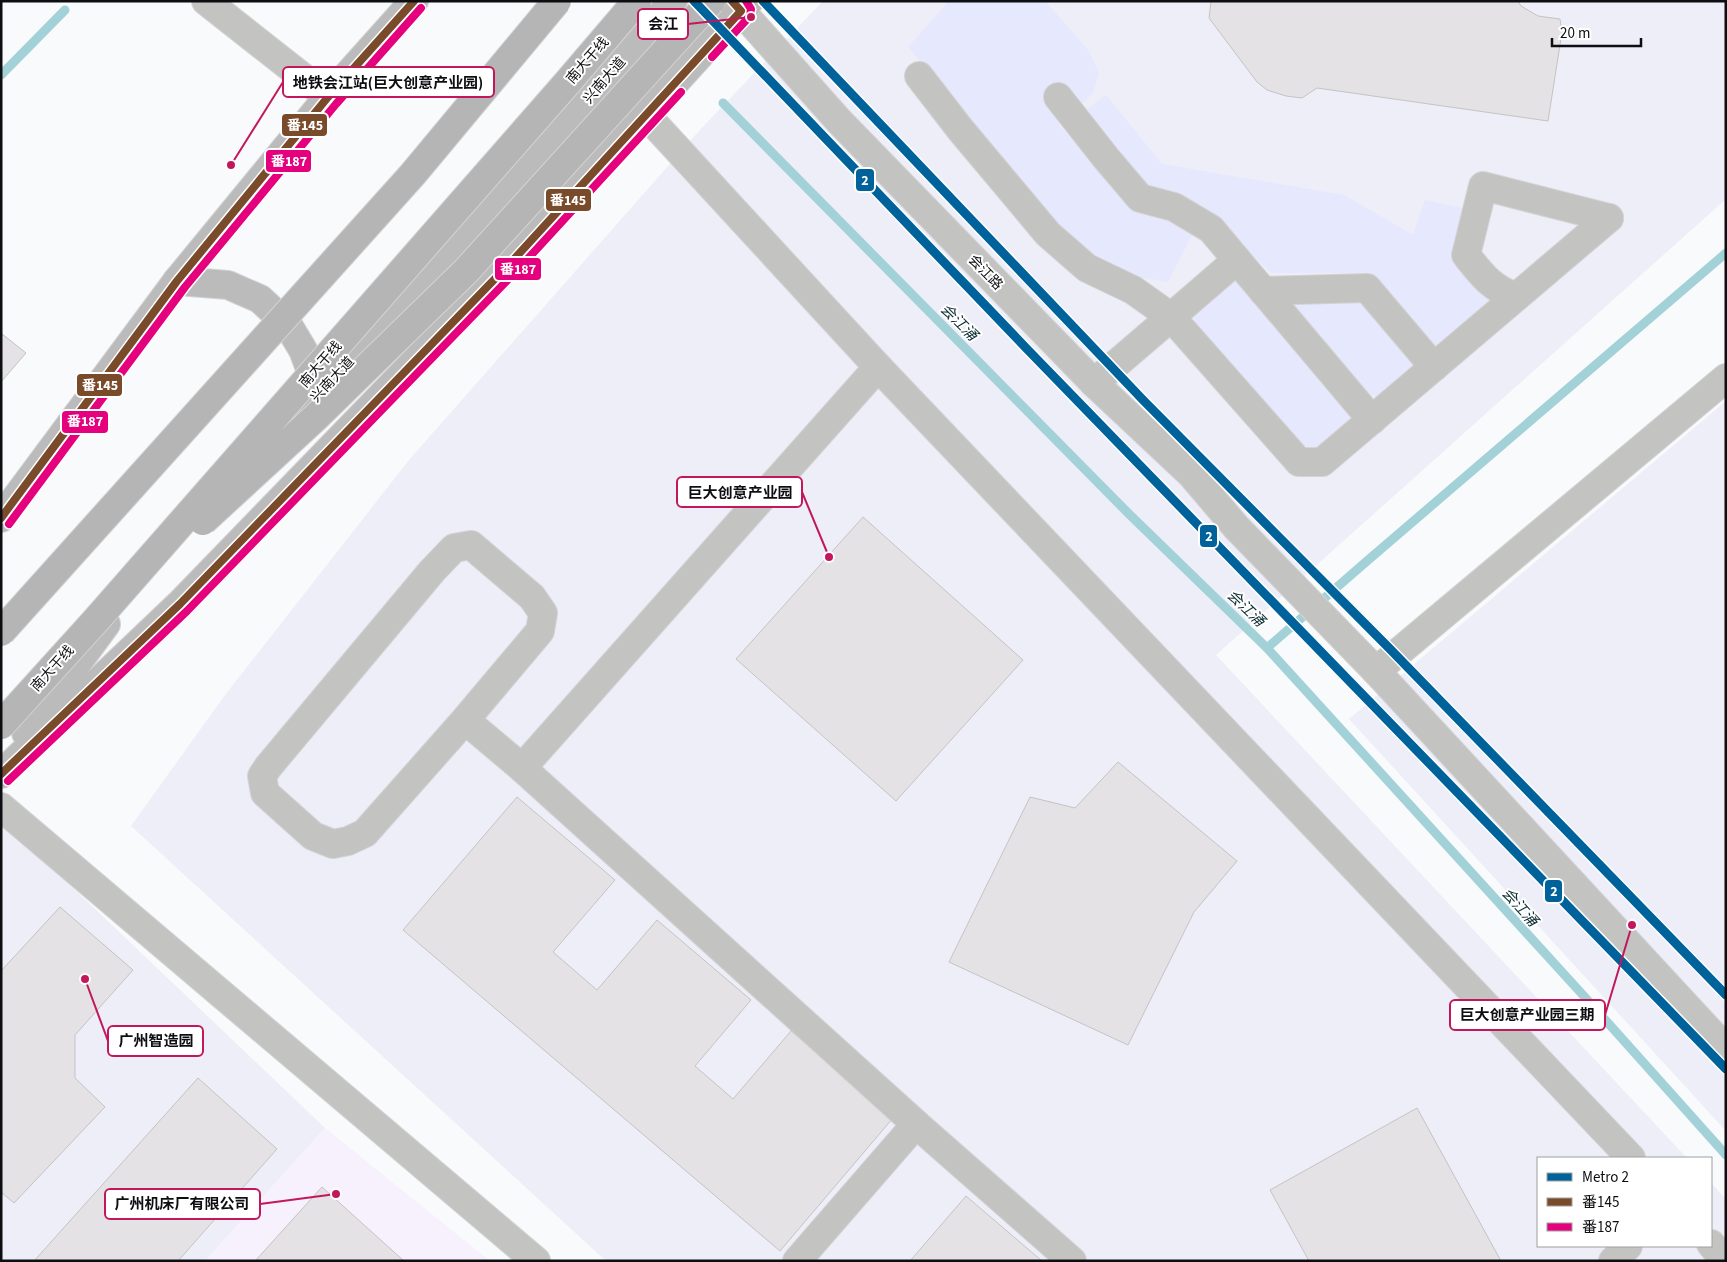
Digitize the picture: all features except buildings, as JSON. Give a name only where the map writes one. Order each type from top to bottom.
[{"type":"highway","points":[[1,632],[413,174],[558,1]]},
{"type":"highway","name":"南大干线","points":[[1,725],[97,619],[637,1]]},
{"type":"highway","points":[[97,619],[315,418],[466,271],[711,1]]},
{"type":"main road","points":[[1,518],[177,281],[328,97],[414,1]]},
{"type":"main road","name":"兴南大道","points":[[1,766],[123,601],[320,393],[549,142],[673,1]]},
{"type":"main road","points":[[1,774],[180,604],[516,257],[705,50],[740,4]]},
{"type":"main road","points":[[177,281],[228,285],[260,299],[288,325],[303,350],[320,393]]},
{"type":"lane","points":[[206,1],[328,97]]},
{"type":"lane","name":"会江路","points":[[740,4],[840,122],[1094,383],[1191,474],[1236,527],[1376,671],[1726,1049]]},
{"type":"lane","points":[[919,76],[960,129],[1048,234],[1087,268],[1133,290],[1171,317],[1299,462],[1322,462],[1609,218],[1483,186],[1466,255],[1484,277],[1501,292],[1516,297]]},
{"type":"lane","points":[[1058,97],[1140,198],[1174,207],[1211,229],[1372,420]]},
{"type":"lane","points":[[646,115],[878,367],[1630,1157]]},
{"type":"lane","points":[[1094,383],[1237,260]]},
{"type":"lane","points":[[1263,291],[1367,288],[1434,367]]},
{"type":"lane","points":[[522,768],[878,367]]},
{"type":"lane","points":[[1376,671],[1726,378]]},
{"type":"lane","points":[[470,545],[532,597],[543,614],[540,631],[465,720],[364,833],[348,841],[333,844],[312,836],[265,793],[262,776],[280,752],[432,571],[454,548],[470,545]]},
{"type":"lane","points":[[465,720],[522,768],[916,1124],[1072,1261]]},
{"type":"lane","points":[[1,807],[536,1261]]},
{"type":"lane","points":[[797,1261],[916,1124]]},
{"type":"lane","points":[[1712,1245],[1725,1261]]},
{"type":"lane","points":[[1613,1261],[1627,1247]]},
{"type":"shaded area","points":[[823,1],[1726,1],[1726,199],[1216,655],[1686,1157],[1537,1157],[1537,1247],[1712,1247],[1712,1184],[1726,1199],[1726,1261],[606,1261],[131,826],[225,695],[409,460],[698,132]]},
{"type":"shaded area","points":[[949,1],[1045,1],[1088,50],[1099,73],[1093,93],[1059,125],[1124,196],[1145,212],[1182,224],[1192,235],[1168,282],[1127,275],[1092,254],[1062,230],[908,47]]},
{"type":"shaded area","points":[[1106,95],[1162,164],[1344,195],[1413,235],[1425,200],[1462,208],[1453,253],[1500,301],[1437,352],[1372,273],[1272,273],[1192,204],[1147,185],[1085,111]]},
{"type":"shaded area","points":[[1234,270],[1359,420],[1326,448],[1313,448],[1302,445],[1195,323],[1193,312]]},
{"type":"shaded area","points":[[1363,298],[1417,364],[1379,397],[1367,394],[1282,300]]},
{"type":"shaded area","points":[[1726,401],[1726,1131],[1349,719]]},
{"type":"shaded area","points":[[6,824],[325,1128],[205,1261],[1,1261],[1,830]]},
{"type":"shaded area","points":[[325,1128],[490,1261],[205,1261]]},
{"type":"waterway","points":[[1,75],[65,10]]},
{"type":"waterway","name":"会江涌","points":[[723,103],[1128,513],[1267,648],[1726,1155]]},
{"type":"waterway","points":[[1267,648],[1726,253]]},
{"type":"metro line","name":"2","points":[[694,1],[1027,349],[1726,1069]]},
{"type":"metro line","name":"2","points":[[763,1],[1144,401],[1389,648],[1726,995]]},
{"type":"transit line","name":"番145","points":[[1,518],[177,281],[328,97],[414,1]]},
{"type":"transit line","name":"番145","points":[[1,774],[180,604],[516,257],[741,11],[732,1]]},
{"type":"transit line","name":"番187","points":[[712,57],[750,16],[751,9],[746,1]]},
{"type":"transit line","name":"番187","points":[[9,524],[185,287],[336,104],[421,8]]},
{"type":"transit line","name":"番187","points":[[8,781],[187,611],[523,264],[681,92]]},
{"type":"place","name":"会江","points":[[751,17]]},
{"type":"place","name":"地铁会江站(巨大创意产业园)","points":[[231,165]]},
{"type":"place","name":"巨大创意产业园","points":[[829,557]]},
{"type":"place","name":"巨大创意产业园三期","points":[[1632,925]]},
{"type":"place","name":"广州智造园","points":[[85,979]]},
{"type":"place","name":"广州机床厂有限公司","points":[[336,1194]]}]
